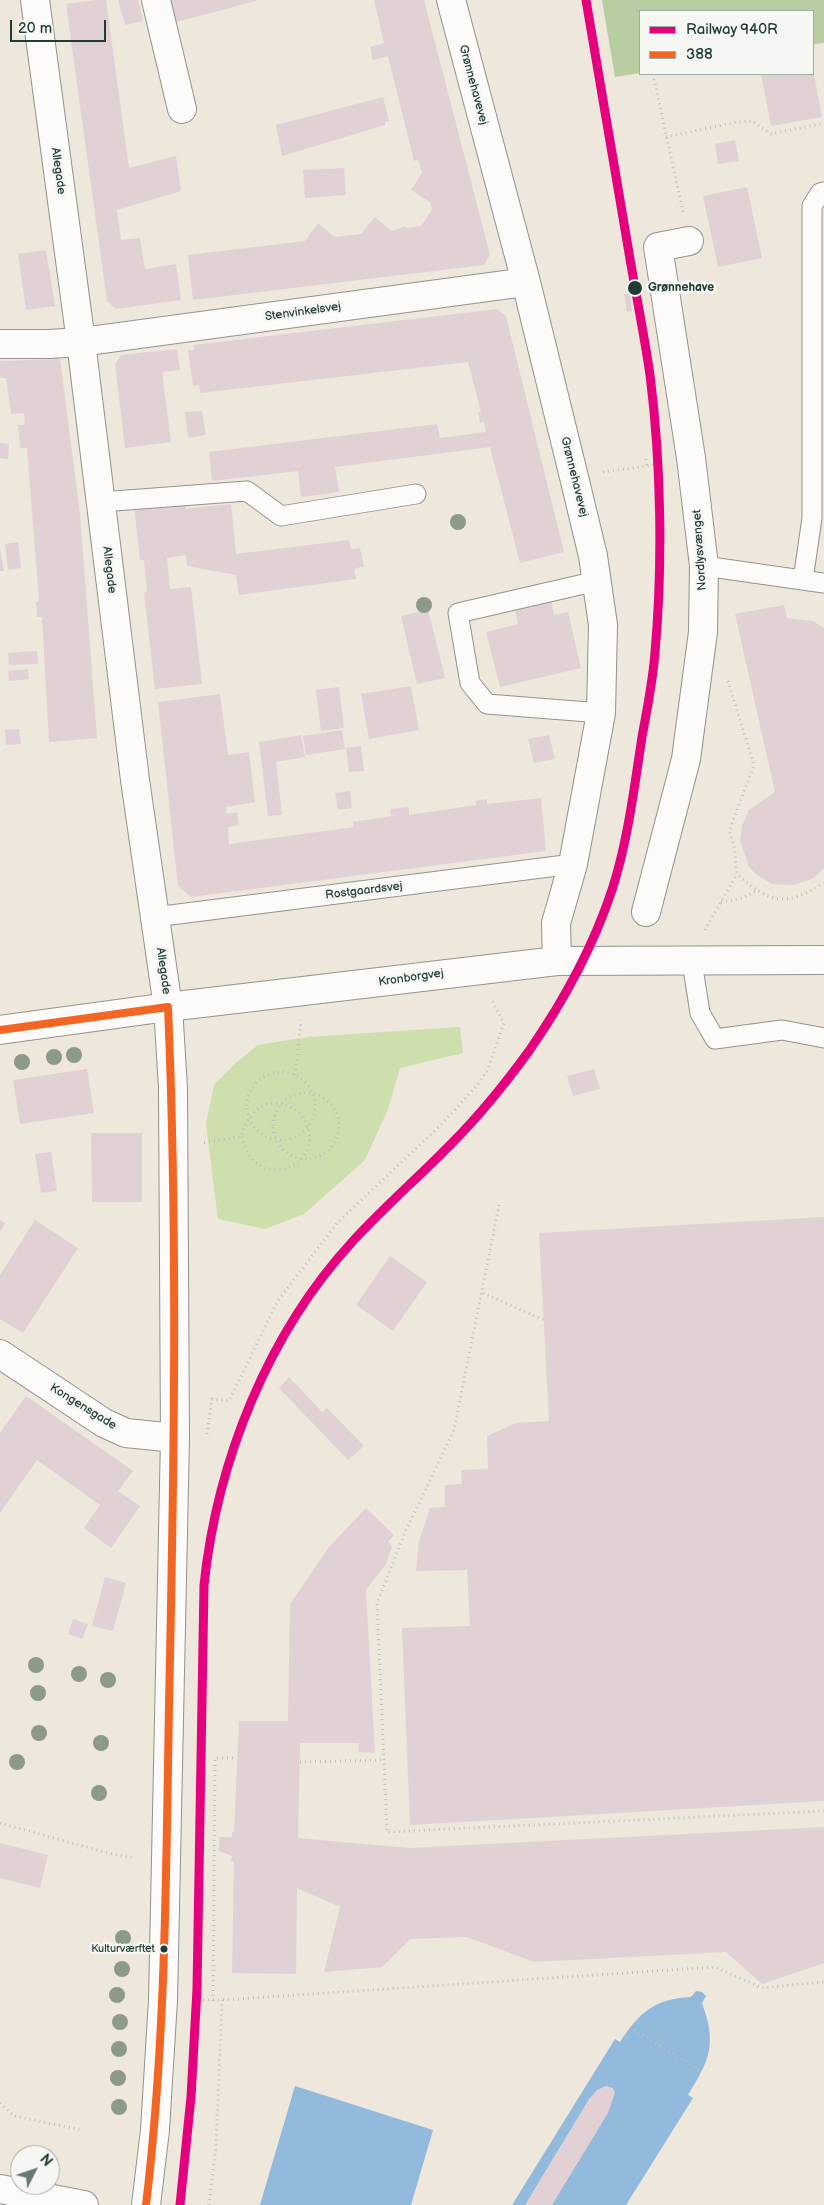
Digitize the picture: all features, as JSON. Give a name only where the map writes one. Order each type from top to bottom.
[{"type":"street","name":"Allegade","points":[[35,0],[81,342],[135,780],[168,1007],[174,1148],[174,1438],[163,2000],[155,2130],[146,2205]]},
{"type":"street","points":[[156,0],[182,109]]},
{"type":"street","name":"Grønnehavevej","points":[[451,0],[526,282],[574,477],[597,581],[603,625],[601,713],[573,864],[556,923],[556,961]]},
{"type":"street","name":"Nordlysvænget","points":[[646,912],[686,759],[703,632],[704,566],[691,458],[658,248],[689,241]]},
{"type":"street","name":"Stenvinkelsvej","points":[[81,342],[526,282]]},
{"type":"street","points":[[0,344],[81,342]]},
{"type":"street","name":"Kronborgvej","points":[[0,1030],[168,1007],[556,961],[692,962],[824,960]]},
{"type":"street","name":"Kongensgade","points":[[0,1354],[104,1423],[126,1433],[174,1438]]},
{"type":"street","points":[[0,2190],[84,2205]]},
{"type":"lane","points":[[803,580],[812,518],[812,206],[820,193],[824,192]]},
{"type":"lane","points":[[100,502],[247,491],[282,516],[416,494]]},
{"type":"lane","points":[[704,566],[824,583]]},
{"type":"lane","points":[[597,581],[458,613],[470,683],[487,704],[601,713]]},
{"type":"lane","name":"Rostgaardsvej","points":[[155,917],[573,864]]},
{"type":"lane","points":[[692,962],[700,1014],[716,1039],[782,1030],[824,1038]]},
{"type":"path","points":[[635,0],[639,17]]},
{"type":"path","points":[[653,75],[689,241]]},
{"type":"path","points":[[666,137],[737,122],[752,121],[771,134],[824,123]]},
{"type":"path","points":[[574,477],[691,458]]},
{"type":"path","points":[[646,459],[647,466]]},
{"type":"path","points":[[692,962],[709,921],[737,874],[734,846],[729,831],[754,765],[726,675]]},
{"type":"path","points":[[737,874],[756,891],[779,900],[803,896],[824,884]]},
{"type":"path","points":[[720,902],[743,898],[756,891]]},
{"type":"path","points":[[206,1443],[212,1399],[229,1401],[277,1302],[337,1223],[443,1123],[479,1083],[488,1069],[504,1023],[476,970]]},
{"type":"path","points":[[295,1075],[304,992]]},
{"type":"path","points":[[283,1072],[295,1075],[306,1082],[313,1093],[315,1104],[314,1116],[308,1127],[300,1135],[276,1140],[264,1136],[255,1128],[249,1117],[248,1104],[251,1091],[258,1081],[270,1074],[283,1072]]},
{"type":"path","points":[[301,1092],[322,1096],[336,1111],[339,1131],[330,1149],[312,1158],[302,1159],[286,1153],[276,1140],[273,1121],[281,1103],[290,1096],[301,1092]]},
{"type":"path","points":[[281,1103],[293,1107],[302,1116],[308,1127],[310,1138],[308,1149],[302,1159],[291,1167],[278,1171],[264,1169],[253,1161],[245,1150],[242,1136],[249,1117],[258,1108],[269,1104],[281,1103]]},
{"type":"path","points":[[174,1148],[242,1136]]},
{"type":"path","points":[[499,1205],[483,1293],[454,1430],[406,1530],[377,1603],[387,1832],[824,1812]]},
{"type":"path","points":[[483,1293],[544,1320]]},
{"type":"path","points":[[213,2001],[216,1758],[236,1758]]},
{"type":"path","points":[[300,1762],[385,1760]]},
{"type":"path","points":[[0,1823],[108,1853]]},
{"type":"path","points":[[163,2000],[213,2001],[715,1967],[762,1986],[824,1982]]},
{"type":"path","points":[[209,2205],[216,2146],[222,2000]]},
{"type":"path","points":[[630,2027],[702,2072]]},
{"type":"path","points":[[0,2103],[14,2116],[82,2130]]},
{"type":"green space","points":[[602,0],[824,0],[824,43],[814,44],[814,10],[639,10],[639,73],[615,77]]},
{"type":"green space","points":[[460,1027],[463,1053],[400,1068],[388,1109],[365,1160],[304,1214],[265,1229],[218,1219],[206,1123],[214,1085],[237,1062],[258,1045],[308,1037]]},
{"type":"water","points":[[696,1991],[702,1992],[706,1996],[702,2003],[707,2017],[710,2041],[706,2061],[688,2095],[693,2098],[626,2205],[512,2205],[615,2039],[620,2042],[641,2015],[649,2009],[667,2001],[691,1997]]},
{"type":"water","points":[[295,2086],[433,2130],[411,2205],[260,2205]]},
{"type":"building","points":[[106,0],[129,168],[176,156],[181,191],[117,210],[121,240],[140,238],[145,269],[176,264],[181,300],[116,309],[107,301],[66,4]]},
{"type":"building","points":[[118,0],[138,0],[143,21],[125,25]]},
{"type":"building","points":[[165,0],[256,0],[256,1],[172,23]]},
{"type":"building","points":[[374,0],[424,0],[490,255],[484,265],[193,300],[188,255],[305,241],[318,223],[334,237],[361,234],[375,217],[392,231],[406,226],[406,228],[421,226],[432,210],[430,202],[411,190],[422,173],[418,160],[414,161],[388,56],[373,60],[370,47],[384,43]]},
{"type":"building","points":[[814,74],[822,117],[771,126],[761,75]]},
{"type":"building","points":[[383,97],[389,121],[385,122],[385,125],[282,156],[276,125]]},
{"type":"building","points":[[735,140],[739,161],[718,164],[715,144]]},
{"type":"building","points":[[344,168],[346,195],[305,198],[303,170]]},
{"type":"building","points":[[747,187],[762,258],[718,267],[703,196]]},
{"type":"building","points":[[46,250],[55,306],[26,310],[18,254]]},
{"type":"building","points":[[624,294],[630,294],[632,311],[627,312]]},
{"type":"building","points":[[497,309],[506,316],[564,552],[520,563],[490,447],[335,467],[339,492],[301,497],[298,471],[212,481],[209,452],[437,424],[440,438],[486,432],[484,422],[480,423],[478,412],[481,412],[468,362],[200,393],[199,385],[193,386],[188,350],[194,350],[193,345]]},
{"type":"building","points":[[177,349],[180,370],[162,372],[171,442],[125,448],[115,364],[121,355]]},
{"type":"building","points":[[60,359],[80,514],[97,738],[49,742],[42,617],[37,617],[36,602],[39,601],[27,448],[20,448],[18,425],[25,425],[24,413],[11,414],[6,378],[0,378],[0,361]]},
{"type":"building","points":[[202,411],[206,435],[188,438],[185,412]]},
{"type":"building","points":[[0,443],[9,444],[8,459],[0,458]]},
{"type":"building","points":[[185,500],[186,509],[231,504],[236,554],[349,540],[351,549],[360,548],[364,566],[354,569],[356,579],[239,595],[236,575],[187,566],[186,555],[167,558],[170,589],[191,587],[202,684],[155,689],[144,593],[147,592],[144,560],[140,560],[134,506]]},
{"type":"building","points":[[18,542],[21,568],[8,570],[5,544]]},
{"type":"building","points":[[0,548],[4,571],[0,571]]},
{"type":"building","points":[[551,600],[554,615],[568,612],[581,668],[500,687],[486,632],[518,624],[515,609]]},
{"type":"building","points":[[784,605],[787,618],[813,621],[824,628],[824,868],[814,878],[794,885],[772,884],[757,875],[749,867],[740,841],[742,826],[749,810],[775,792],[735,614]]},
{"type":"building","points":[[428,610],[445,678],[417,684],[401,616]]},
{"type":"building","points":[[37,651],[38,664],[9,665],[8,653]]},
{"type":"building","points":[[28,669],[29,679],[9,681],[8,671]]},
{"type":"building","points":[[411,686],[419,730],[369,739],[361,694]]},
{"type":"building","points":[[339,687],[344,728],[321,731],[316,690]]},
{"type":"building","points":[[220,694],[228,755],[249,752],[255,802],[226,807],[227,814],[237,812],[239,825],[228,827],[229,844],[354,827],[353,822],[391,816],[390,809],[409,807],[409,815],[476,805],[476,801],[487,799],[487,804],[541,798],[546,851],[191,897],[178,886],[158,702]]},
{"type":"building","points":[[19,729],[21,744],[6,745],[5,730]]},
{"type":"building","points":[[342,730],[345,749],[306,755],[303,736]]},
{"type":"building","points":[[301,735],[305,757],[276,762],[282,815],[268,816],[259,742]]},
{"type":"building","points":[[549,735],[555,759],[534,763],[528,739]]},
{"type":"building","points":[[361,746],[364,771],[349,772],[346,748]]},
{"type":"building","points":[[350,791],[352,808],[338,810],[335,793]]},
{"type":"building","points":[[87,1069],[94,1113],[20,1124],[13,1080]]},
{"type":"building","points":[[594,1069],[600,1089],[573,1096],[567,1076]]},
{"type":"building","points":[[91,1133],[142,1133],[142,1202],[92,1202]]},
{"type":"building","points":[[51,1152],[57,1191],[41,1193],[35,1154]]},
{"type":"building","points":[[824,1217],[824,1801],[410,1825],[402,1628],[470,1626],[467,1570],[416,1571],[419,1541],[430,1508],[445,1507],[445,1485],[462,1484],[461,1470],[488,1469],[487,1436],[516,1423],[549,1421],[539,1233]]},
{"type":"building","points":[[0,1220],[5,1223],[0,1232]]},
{"type":"building","points":[[35,1220],[78,1248],[23,1333],[0,1319],[0,1275]]},
{"type":"building","points":[[390,1256],[427,1282],[393,1331],[356,1305]]},
{"type":"building","points":[[289,1377],[322,1412],[327,1408],[364,1446],[348,1460],[279,1388]]},
{"type":"building","points":[[26,1396],[133,1471],[118,1491],[140,1506],[111,1548],[84,1528],[100,1505],[37,1460],[0,1513],[0,1433]]},
{"type":"building","points":[[366,1508],[394,1535],[388,1542],[392,1546],[386,1564],[366,1590],[375,1753],[358,1752],[359,1743],[300,1743],[298,1838],[409,1848],[824,1827],[824,1963],[762,1984],[726,1952],[534,1962],[467,1937],[410,1939],[382,1967],[324,1972],[340,1907],[297,1888],[296,1974],[232,1973],[234,1861],[231,1861],[232,1856],[219,1851],[219,1837],[232,1837],[232,1832],[234,1832],[239,1721],[288,1721],[290,1604],[329,1547]]},
{"type":"building","points":[[105,1577],[126,1583],[113,1631],[92,1626]]},
{"type":"building","points":[[73,1619],[88,1624],[82,1639],[68,1634]]},
{"type":"building","points":[[0,1843],[48,1855],[40,1888],[0,1878]]},
{"type":"building","points":[[606,2086],[613,2088],[615,2093],[608,2113],[552,2205],[525,2205],[589,2099],[597,2090]]},
{"type":"rail line","name":"940R","points":[[180,2205],[191,2097],[197,1989],[204,1585],[211,1538],[234,1446],[272,1358],[296,1316],[323,1277],[365,1228],[482,1111],[529,1051],[554,1013],[576,974],[596,932],[618,871],[630,814],[651,684],[658,618],[660,549],[659,478],[648,359],[586,0]]},
{"type":"transit line","name":"388","points":[[0,1030],[168,1007],[173,1182],[174,1356],[167,1831],[164,1956],[158,2080],[146,2205]]},
{"type":"place","name":"Grønnehave","points":[[635,288]]},
{"type":"place","name":"Kulturværftet","points":[[164,1949]]}]
